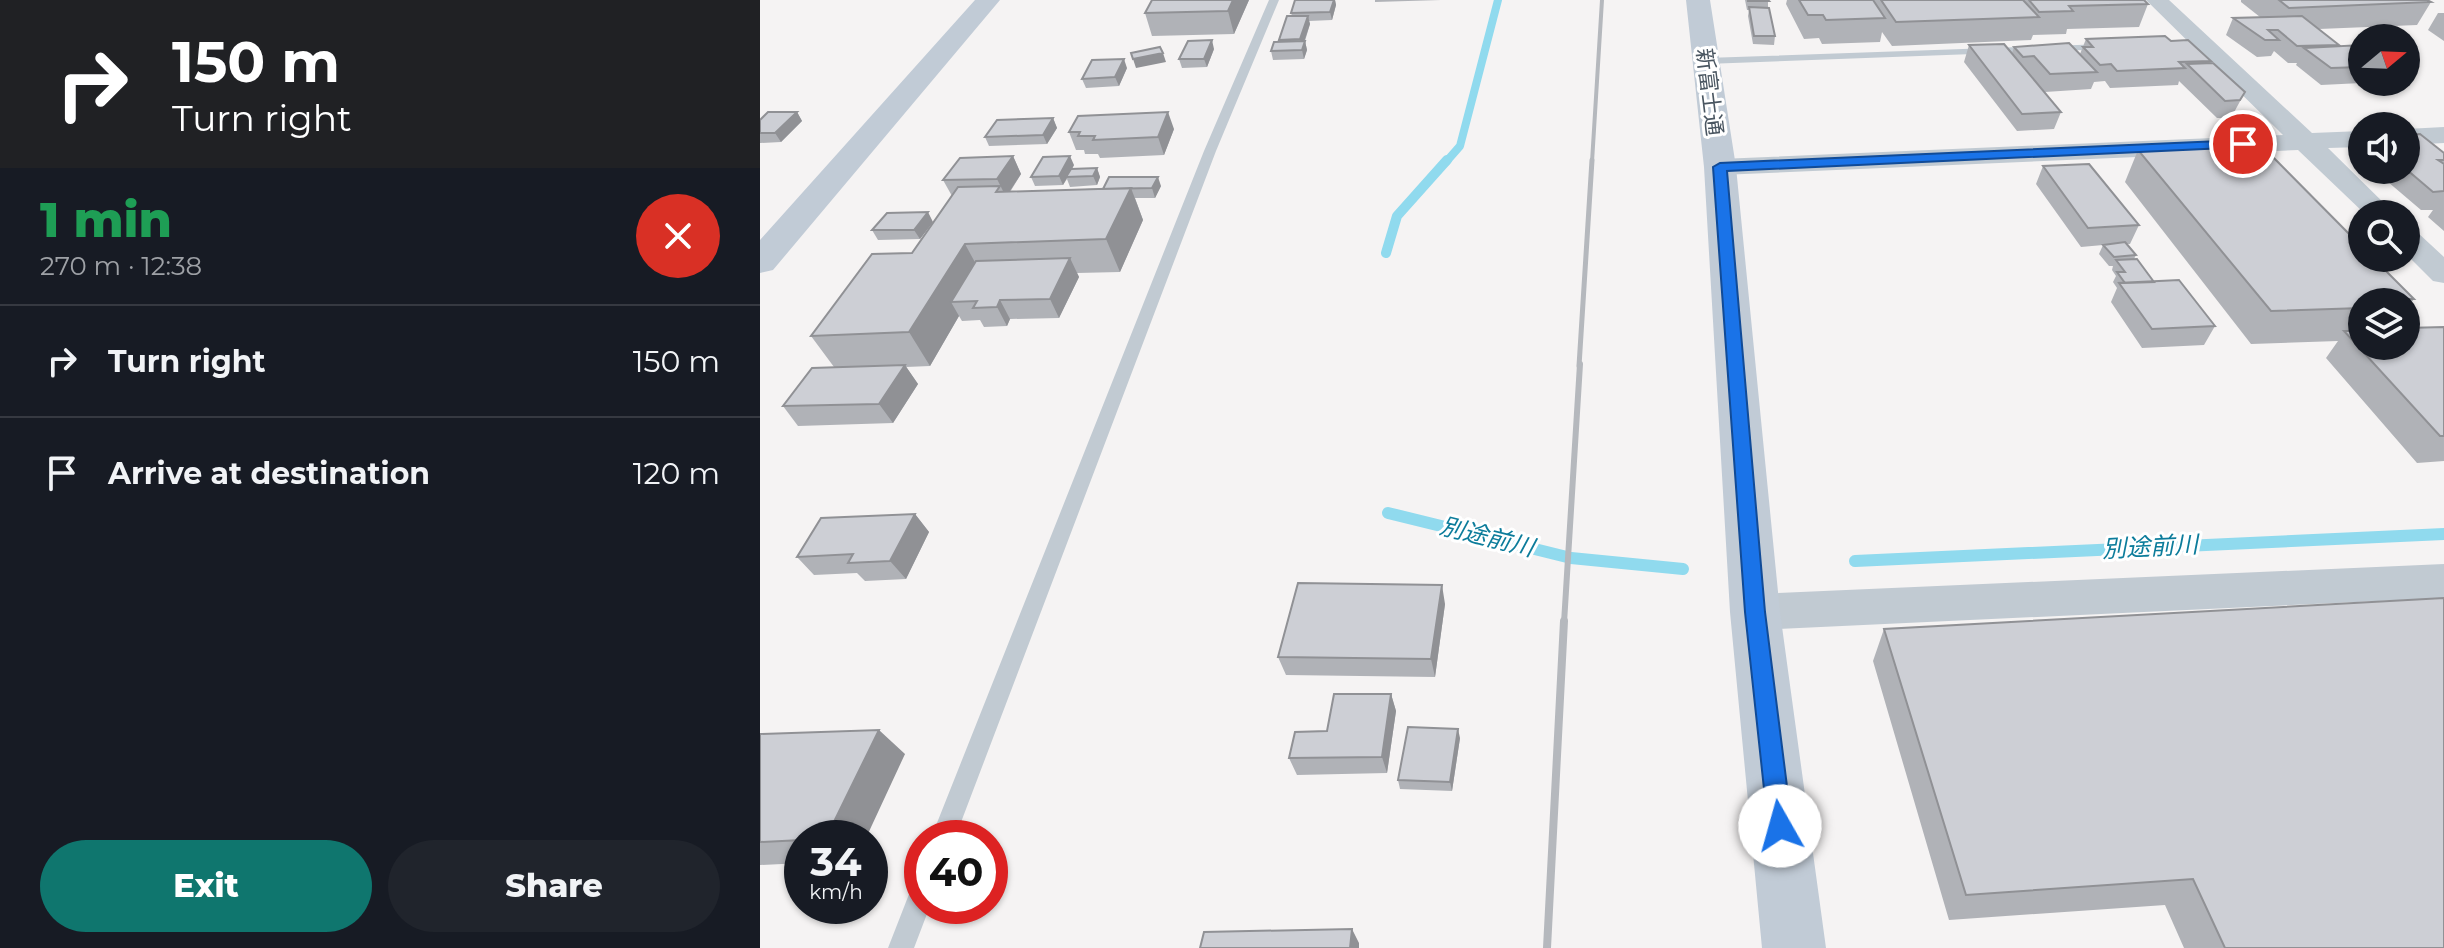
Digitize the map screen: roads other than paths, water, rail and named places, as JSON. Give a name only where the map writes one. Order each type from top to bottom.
[{"type":"street","points":[[760,262],[988,0]]},
{"type":"street","name":"新富士通","points":[[1698,0],[1720,167],[1755,612],[1794,948]]},
{"type":"street","points":[[2157,0],[2194,44],[2305,141],[2366,200]]},
{"type":"street","points":[[2420,136],[2444,135]]},
{"type":"street","points":[[1720,167],[2348,139]]},
{"type":"street","points":[[2420,251],[2444,274]]},
{"type":"street","points":[[1755,612],[2444,581]]},
{"type":"lane","points":[[950,820],[1210,151],[1274,0]]},
{"type":"lane","points":[[1706,61],[2125,46]]},
{"type":"lane","points":[[901,948],[910,924]]},
{"type":"waterway","name":"別途前川","points":[[1446,162],[1460,146],[1498,0]]},
{"type":"waterway","name":"別途前川","points":[[1386,253],[1397,216],[1447,160]]},
{"type":"waterway","name":"別途前川","points":[[1388,513],[1571,558],[1683,569]]},
{"type":"waterway","name":"別途前川","points":[[1855,561],[2444,534]]},
{"type":"railway","points":[[1592,162],[1602,0]]},
{"type":"railway","points":[[1579,366],[1592,160]]},
{"type":"railway","points":[[1564,623],[1580,364]]},
{"type":"railway","points":[[1547,948],[1564,621]]}]
